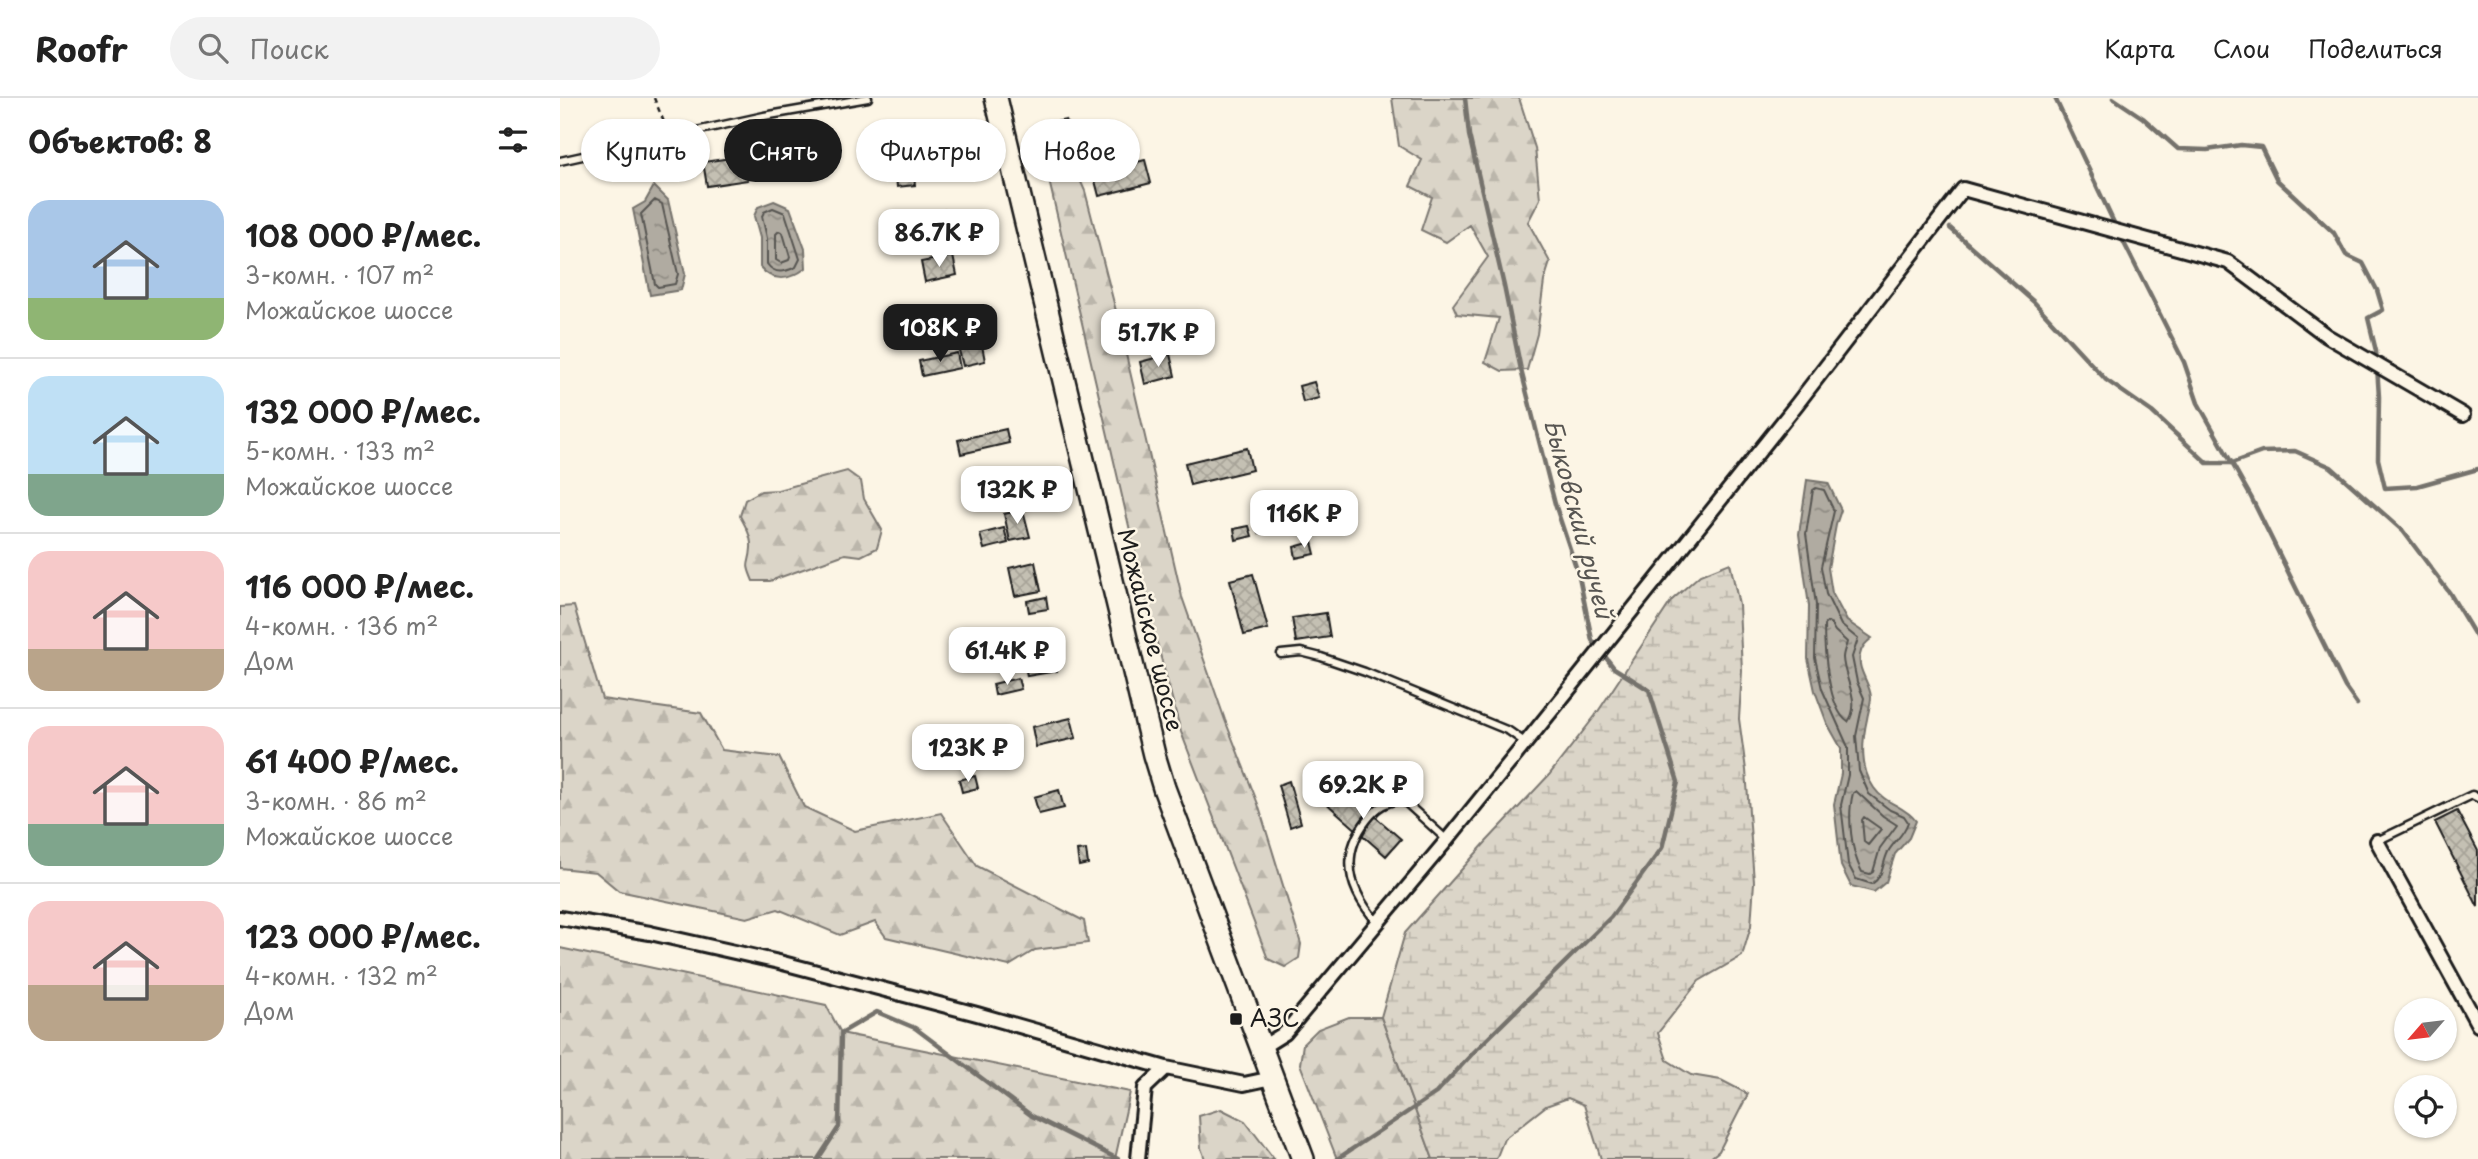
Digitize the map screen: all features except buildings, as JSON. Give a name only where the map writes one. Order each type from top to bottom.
[{"type":"main road","name":"Можайское шоссе","points":[[996,98],[1154,754],[1164,788],[1303,1159]]},
{"type":"street","points":[[1261,1048],[1285,1033],[1447,840],[1797,404],[1963,189],[2228,262],[2327,336],[2463,415]]},
{"type":"street","points":[[2377,841],[2478,1025]]},
{"type":"street","points":[[560,918],[650,933],[779,962],[977,1014],[1166,1068],[1244,1084],[1272,1078]]},
{"type":"street","points":[[1138,1159],[1145,1088],[1166,1068]]},
{"type":"lane","points":[[710,128],[868,98]]},
{"type":"lane","points":[[560,161],[581,156]]},
{"type":"lane","points":[[1281,654],[1301,652],[1365,672],[1509,731],[1526,743]]},
{"type":"lane","points":[[2377,841],[2472,795],[2478,798]]},
{"type":"lane","points":[[1378,923],[1359,898],[1350,868],[1358,831],[1372,814],[1391,800],[1403,800],[1447,840]]},
{"type":"path","points":[[654,98],[663,119]]},
{"type":"green space","points":[[1392,98],[1519,98],[1535,148],[1540,199],[1528,222],[1550,262],[1544,281],[1537,334],[1527,370],[1502,371],[1485,362],[1499,318],[1457,314],[1453,305],[1488,257],[1470,225],[1446,242],[1421,230],[1432,197],[1410,186],[1422,160],[1399,146]]},
{"type":"green space","points":[[1049,182],[1081,182],[1085,191],[1116,311],[1182,597],[1258,804],[1301,944],[1299,958],[1285,967],[1268,959],[1181,732],[1150,617]]},
{"type":"green space","points":[[847,471],[861,481],[864,499],[882,530],[877,548],[861,556],[845,554],[770,581],[753,581],[748,566],[750,540],[740,516],[745,500],[761,491],[778,490]]},
{"type":"green space","points":[[1730,563],[1739,605],[1742,671],[1739,719],[1746,770],[1754,882],[1751,926],[1742,956],[1699,981],[1658,1033],[1667,1060],[1691,1075],[1721,1080],[1748,1094],[1719,1151],[1709,1159],[1601,1159],[1584,1105],[1568,1098],[1546,1106],[1504,1139],[1496,1159],[1433,1159],[1381,1017],[1405,933],[1549,775],[1595,716],[1672,600],[1700,575]]},
{"type":"green space","points":[[574,606],[602,699],[701,713],[722,750],[779,757],[804,807],[855,831],[941,813],[977,866],[1084,921],[1088,943],[1035,950],[1009,966],[886,937],[875,922],[840,935],[778,909],[747,918],[619,891],[596,872],[560,868],[560,607]]},
{"type":"green space","points":[[560,948],[826,1005],[841,1033],[1130,1092],[1115,1159],[560,1159]]},
{"type":"green space","points":[[1349,1017],[1381,1017],[1433,1159],[1337,1159],[1300,1064],[1303,1044],[1318,1029]]},
{"type":"green space","points":[[1221,1109],[1245,1121],[1274,1159],[1205,1159],[1201,1148],[1199,1116]]},
{"type":"water","points":[[654,186],[668,200],[685,274],[681,290],[650,295],[633,209],[645,202]]},
{"type":"water","points":[[774,201],[790,208],[805,249],[806,268],[782,278],[770,276],[760,267],[760,238],[754,216],[758,207]]},
{"type":"water","points":[[1807,480],[1828,483],[1841,510],[1828,568],[1832,593],[1847,621],[1872,638],[1863,647],[1860,661],[1871,697],[1863,745],[1866,772],[1879,793],[1916,821],[1909,838],[1895,854],[1886,882],[1874,892],[1851,886],[1841,866],[1834,804],[1841,774],[1841,748],[1827,723],[1815,691],[1808,659],[1809,606],[1799,534]]},
{"type":"waterway","name":"Быковский ручей","points":[[1337,1159],[1436,1093],[1611,917],[1662,848],[1678,782],[1649,690],[1614,668],[1592,640],[1579,576],[1555,504],[1521,370],[1469,135],[1465,98]]},
{"type":"waterway","points":[[2055,98],[2116,227]]},
{"type":"waterway","points":[[2113,98],[2143,118],[2178,149],[2207,150],[2241,145],[2261,147],[2277,180],[2334,233],[2346,255],[2363,263],[2377,290],[2383,310],[2368,318],[2376,351],[2379,397],[2378,459],[2385,488],[2417,486],[2478,469]]},
{"type":"waterway","points":[[1950,228],[2034,302],[2106,380],[2152,412],[2207,463],[2232,463],[2262,452],[2295,451],[2331,467],[2403,531],[2449,592],[2478,640]]},
{"type":"waterway","points":[[2120,235],[2184,362],[2198,403],[2251,497],[2345,687],[2357,704]]},
{"type":"waterway","name":"Быковский ручей","points":[[818,1159],[839,1127],[841,1033],[877,1012],[915,1028],[1032,1116],[1118,1159]]},
{"type":"place","name":"АЗС","points":[[1236,1019]]}]
